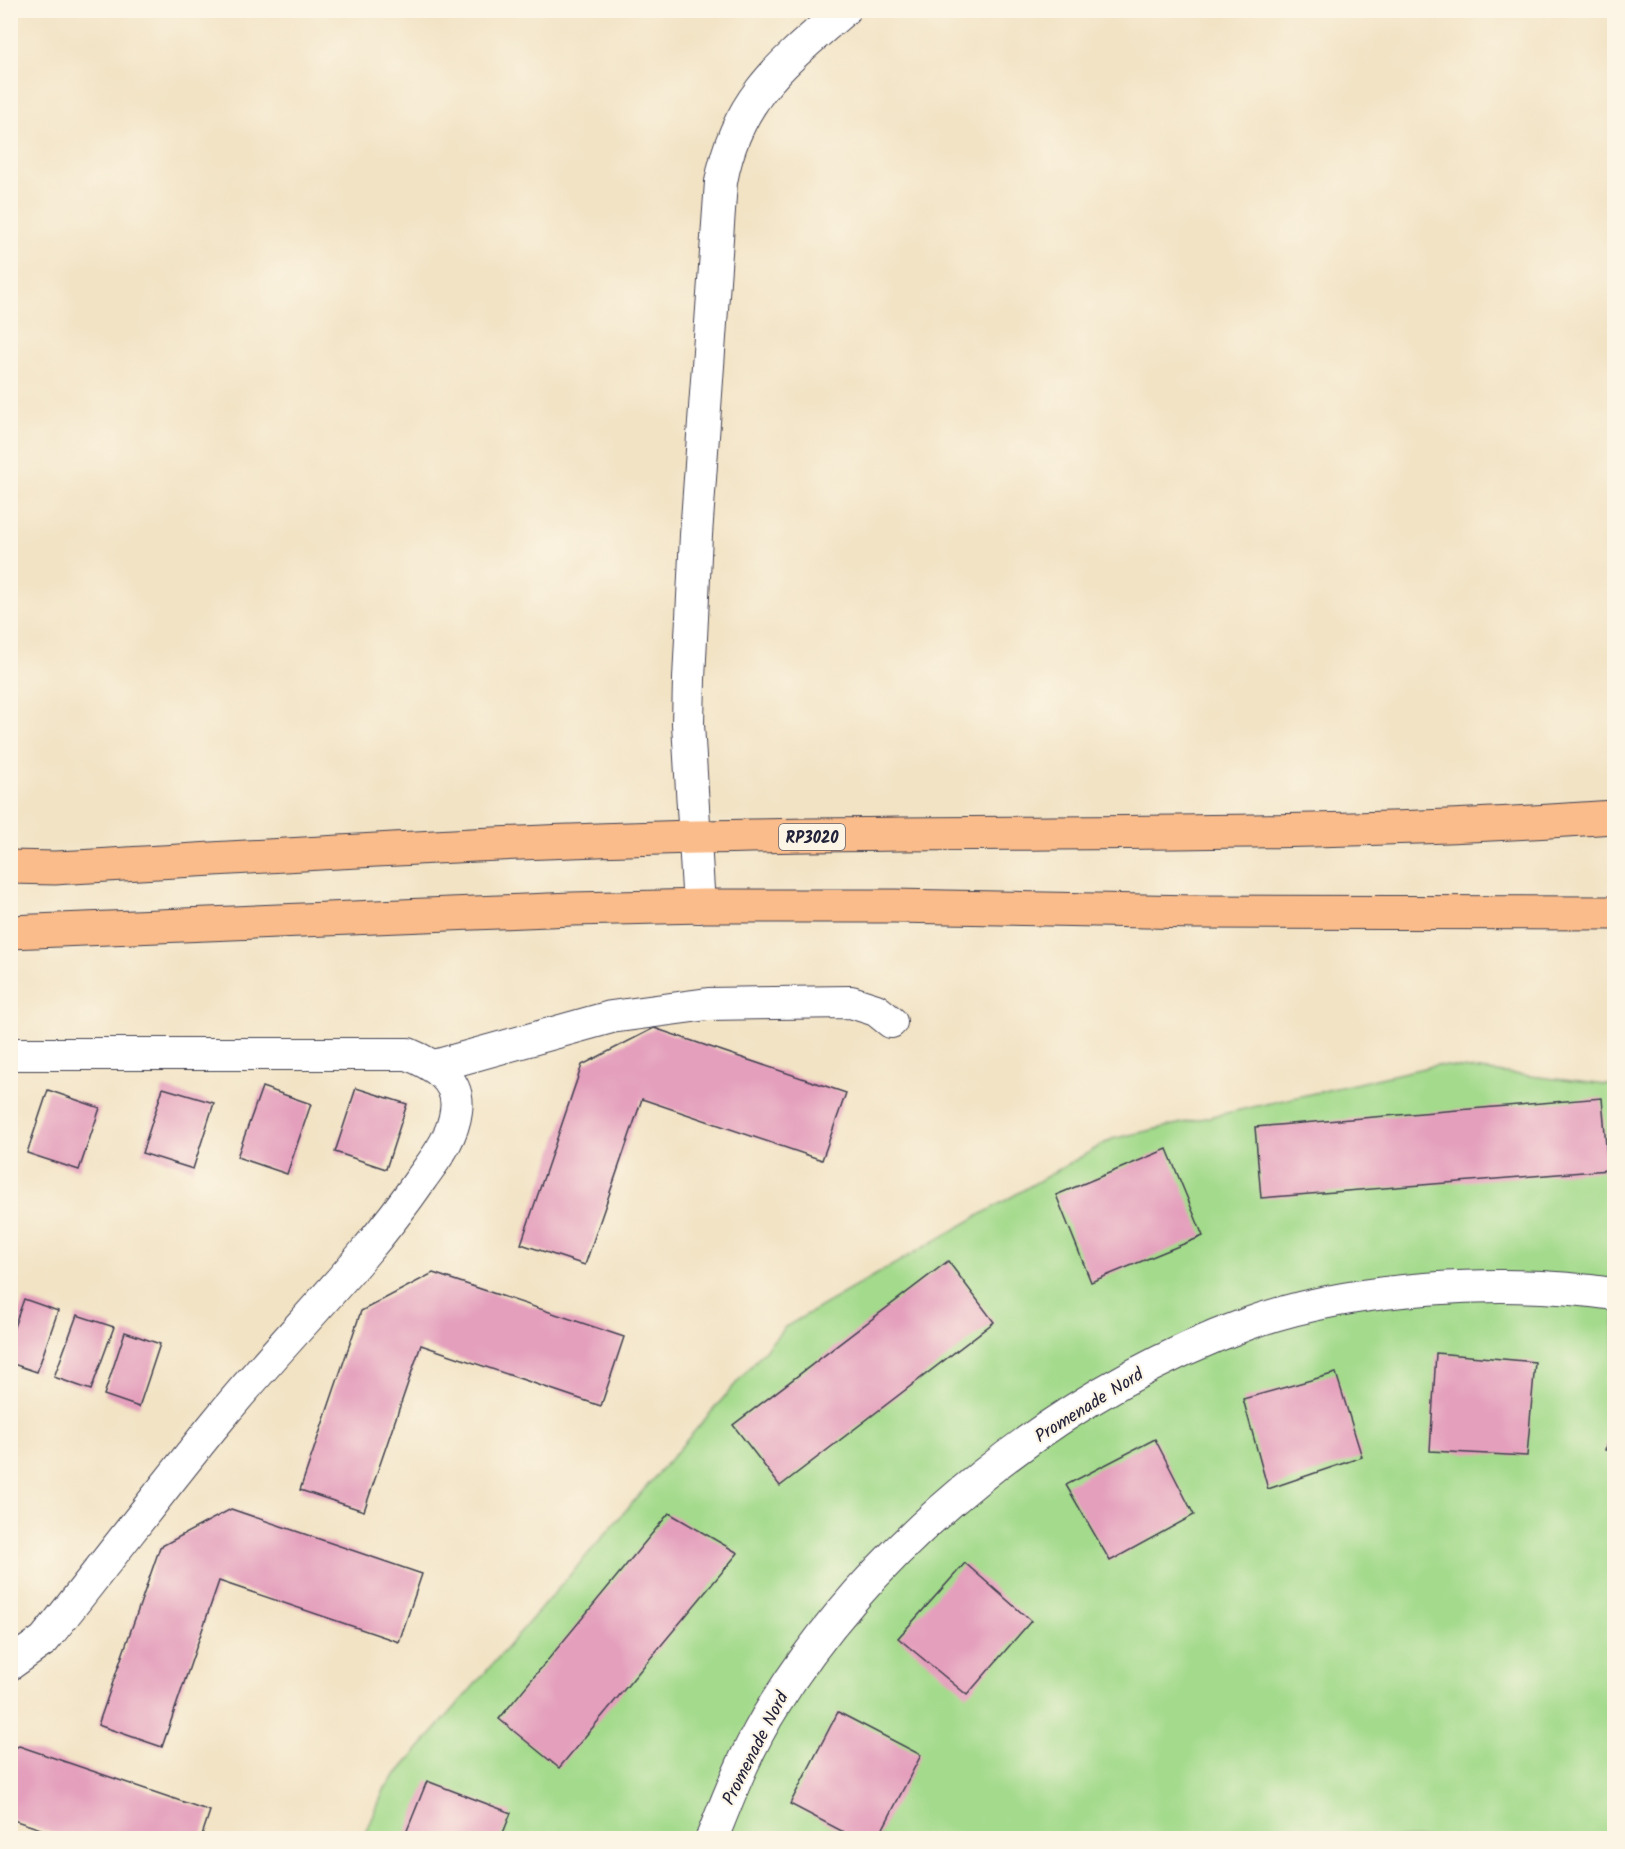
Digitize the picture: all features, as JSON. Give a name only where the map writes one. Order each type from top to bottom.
[{"type":"highway","name":"RP3020","points":[[10,867],[55,868],[345,852],[697,837],[1057,834],[1516,824],[1614,817]]},
{"type":"highway","points":[[10,932],[572,909],[699,907],[894,906],[1322,914],[1614,914]]},
{"type":"street","points":[[699,907],[697,837],[688,724],[688,679],[696,523],[721,182],[726,153],[744,111],[786,60],[844,10]]},
{"type":"street","points":[[435,1066],[611,1017],[708,1004],[851,1002],[876,1010],[891,1022]]},
{"type":"street","points":[[10,1054],[408,1054],[435,1066],[446,1076],[453,1088],[457,1110],[447,1141],[396,1216],[220,1418],[45,1640],[10,1664]]},
{"type":"street","name":"Promenade Nord","points":[[712,1839],[742,1765],[773,1707],[843,1613],[895,1553],[937,1515],[974,1483],[1070,1412],[1177,1353],[1250,1323],[1292,1311],[1381,1294],[1471,1286],[1563,1287],[1614,1294]]},
{"type":"green space","points":[[1437,1065],[1614,1086],[1614,1838],[364,1838],[385,1788],[785,1327],[1112,1139]]},
{"type":"building","points":[[654,1028],[846,1093],[822,1160],[642,1099],[585,1265],[521,1244],[582,1065]]},
{"type":"building","points":[[262,1087],[311,1104],[287,1174],[237,1157]]},
{"type":"building","points":[[163,1088],[214,1103],[193,1169],[142,1153]]},
{"type":"building","points":[[356,1088],[407,1104],[386,1169],[335,1152]]},
{"type":"building","points":[[48,1090],[100,1108],[79,1170],[27,1153]]},
{"type":"building","points":[[1602,1098],[1608,1170],[1261,1198],[1255,1127]]},
{"type":"building","points":[[1167,1149],[1203,1236],[1091,1282],[1056,1195]]},
{"type":"building","points":[[948,1261],[994,1322],[780,1486],[733,1425]]},
{"type":"building","points":[[433,1273],[624,1337],[601,1406],[421,1345],[364,1511],[300,1490],[361,1311]]},
{"type":"building","points":[[24,1299],[58,1311],[37,1372],[10,1363],[10,1338]]},
{"type":"building","points":[[77,1315],[114,1327],[91,1390],[54,1377]]},
{"type":"building","points":[[125,1332],[160,1344],[139,1407],[104,1395]]},
{"type":"building","points":[[1436,1353],[1535,1362],[1527,1456],[1430,1451]]},
{"type":"building","points":[[1336,1373],[1362,1457],[1268,1489],[1243,1399]]},
{"type":"building","points":[[1614,1415],[1614,1452],[1605,1450]]},
{"type":"building","points":[[1155,1439],[1194,1515],[1110,1561],[1066,1485]]},
{"type":"building","points":[[231,1509],[422,1574],[399,1642],[219,1581],[162,1747],[98,1725],[160,1547]]},
{"type":"building","points":[[669,1513],[738,1553],[559,1768],[499,1719]]},
{"type":"building","points":[[965,1563],[1031,1621],[967,1695],[898,1638]]},
{"type":"building","points":[[838,1712],[921,1755],[878,1838],[855,1838],[790,1804]]},
{"type":"building","points":[[19,1746],[210,1811],[201,1838],[68,1838],[10,1819],[10,1750]]},
{"type":"building","points":[[427,1781],[511,1813],[501,1838],[404,1838]]}]
